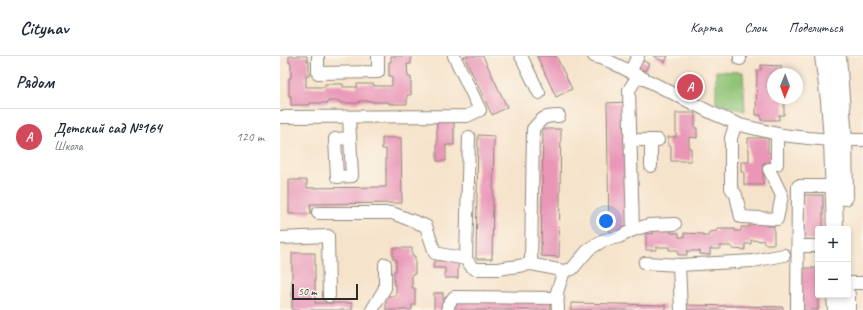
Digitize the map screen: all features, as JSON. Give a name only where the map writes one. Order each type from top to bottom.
[{"type":"main road","points":[[838,56],[838,140],[845,226]]},
{"type":"main road","points":[[822,60],[838,140],[834,186],[835,226]]},
{"type":"main road","points":[[836,298],[836,310]]},
{"type":"main road","points":[[847,298],[847,310]]},
{"type":"street","points":[[318,56],[318,72],[378,72],[378,56]]},
{"type":"street","points":[[280,117],[467,116],[480,110],[454,56]]},
{"type":"street","points":[[521,56],[539,93]]},
{"type":"street","points":[[594,56],[736,123],[777,134],[808,138],[863,140]]},
{"type":"street","points":[[633,230],[629,90],[638,56]]},
{"type":"street","points":[[531,264],[533,129],[548,116],[559,116]]},
{"type":"street","points":[[349,117],[350,138]]},
{"type":"street","points":[[736,123],[731,138],[731,188],[736,195],[741,217],[777,219],[782,196],[773,166],[777,134]]},
{"type":"street","points":[[469,136],[466,259],[475,269],[498,269],[531,264],[564,271],[572,269],[589,250],[604,240],[619,237],[633,230],[649,225],[675,224]]},
{"type":"street","points":[[630,140],[655,140],[651,166]]},
{"type":"street","points":[[796,310],[798,186],[834,186]]},
{"type":"street","points":[[318,213],[392,213],[426,226],[435,253],[466,259]]},
{"type":"street","points":[[280,238],[328,236],[329,296]]},
{"type":"street","points":[[798,246],[815,246]]},
{"type":"street","points":[[645,263],[679,264],[753,260],[784,255]]},
{"type":"street","points":[[372,310],[386,288],[385,264]]},
{"type":"street","points":[[679,264],[682,310]]},
{"type":"street","points":[[448,310],[448,305],[454,297],[558,304],[558,292],[564,271]]},
{"type":"street","points":[[851,284],[863,283]]},
{"type":"green space","points":[[716,71],[743,72],[745,111],[716,103]]},
{"type":"building","points":[[289,56],[307,56],[307,61],[309,61],[309,76],[306,76],[306,87],[325,87],[325,84],[343,84],[343,87],[357,87],[357,84],[392,86],[392,76],[389,76],[389,62],[391,62],[391,56],[411,56],[411,64],[407,64],[408,77],[411,77],[411,95],[407,95],[407,104],[389,104],[389,102],[372,101],[340,103],[340,101],[328,101],[328,103],[310,103],[310,105],[291,105],[291,96],[289,96],[289,78],[291,78],[291,63],[289,63]]},
{"type":"building","points":[[464,56],[483,56],[507,107],[492,115]]},
{"type":"building","points":[[537,56],[556,56],[572,89],[556,97]]},
{"type":"building","points":[[653,56],[668,56],[665,62]]},
{"type":"building","points":[[642,60],[649,64],[645,71],[638,68]]},
{"type":"building","points":[[761,65],[781,66],[781,68],[767,68],[767,104],[784,104],[784,115],[779,115],[779,120],[761,120],[761,115],[756,115],[757,70],[761,70]]},
{"type":"building","points":[[625,102],[627,231],[609,232],[607,103]]},
{"type":"building","points":[[676,113],[695,113],[697,138],[689,137],[691,161],[671,161],[671,146],[668,146],[668,137],[676,137]]},
{"type":"building","points":[[437,120],[454,120],[454,145],[446,145],[446,161],[437,161]]},
{"type":"building","points":[[543,129],[561,129],[559,257],[541,256]]},
{"type":"building","points":[[478,135],[494,136],[492,259],[476,259]]},
{"type":"building","points":[[382,138],[401,138],[402,203],[310,204],[311,214],[289,214],[289,180],[307,180],[307,188],[386,187],[386,149],[382,149]]},
{"type":"building","points":[[748,138],[768,138],[768,153],[771,153],[771,163],[763,163],[763,185],[744,185],[744,172],[741,172],[741,162],[749,162]]},
{"type":"building","points":[[804,195],[823,195],[823,226],[815,226],[815,240],[804,239]]},
{"type":"building","points":[[749,223],[766,223],[766,226],[774,226],[774,244],[764,244],[764,241],[751,240],[751,244],[745,244],[745,250],[732,249],[732,246],[720,246],[720,249],[710,249],[710,255],[700,254],[700,251],[687,251],[687,255],[678,255],[678,250],[669,250],[669,247],[656,247],[656,250],[646,250],[646,233],[653,234],[653,229],[671,230],[671,233],[679,233],[679,237],[684,237],[684,233],[703,234],[703,236],[709,236],[709,232],[717,231],[717,229],[735,229],[735,231],[741,231],[741,227],[749,227]]},
{"type":"building","points":[[393,248],[412,248],[412,256],[415,256],[415,274],[412,274],[412,288],[415,288],[415,305],[412,305],[412,310],[386,310],[386,296],[396,296],[394,271],[396,271],[396,259],[393,259]]},
{"type":"building","points":[[292,253],[315,253],[315,303],[352,303],[352,310],[292,310]]},
{"type":"building","points":[[434,261],[458,261],[458,278],[445,278],[445,268],[433,268]]},
{"type":"building","points":[[801,268],[815,268],[815,298],[818,298],[818,310],[801,310]]},
{"type":"building","points":[[434,293],[443,293],[443,310],[434,310]]},
{"type":"building","points":[[454,301],[550,302],[550,310],[454,310]]},
{"type":"building","points":[[571,303],[666,305],[666,310],[571,310]]},
{"type":"building","points":[[687,305],[783,307],[783,310],[687,310]]},
{"type":"place","name":"Детский сад №164","points":[[690,87]]}]
